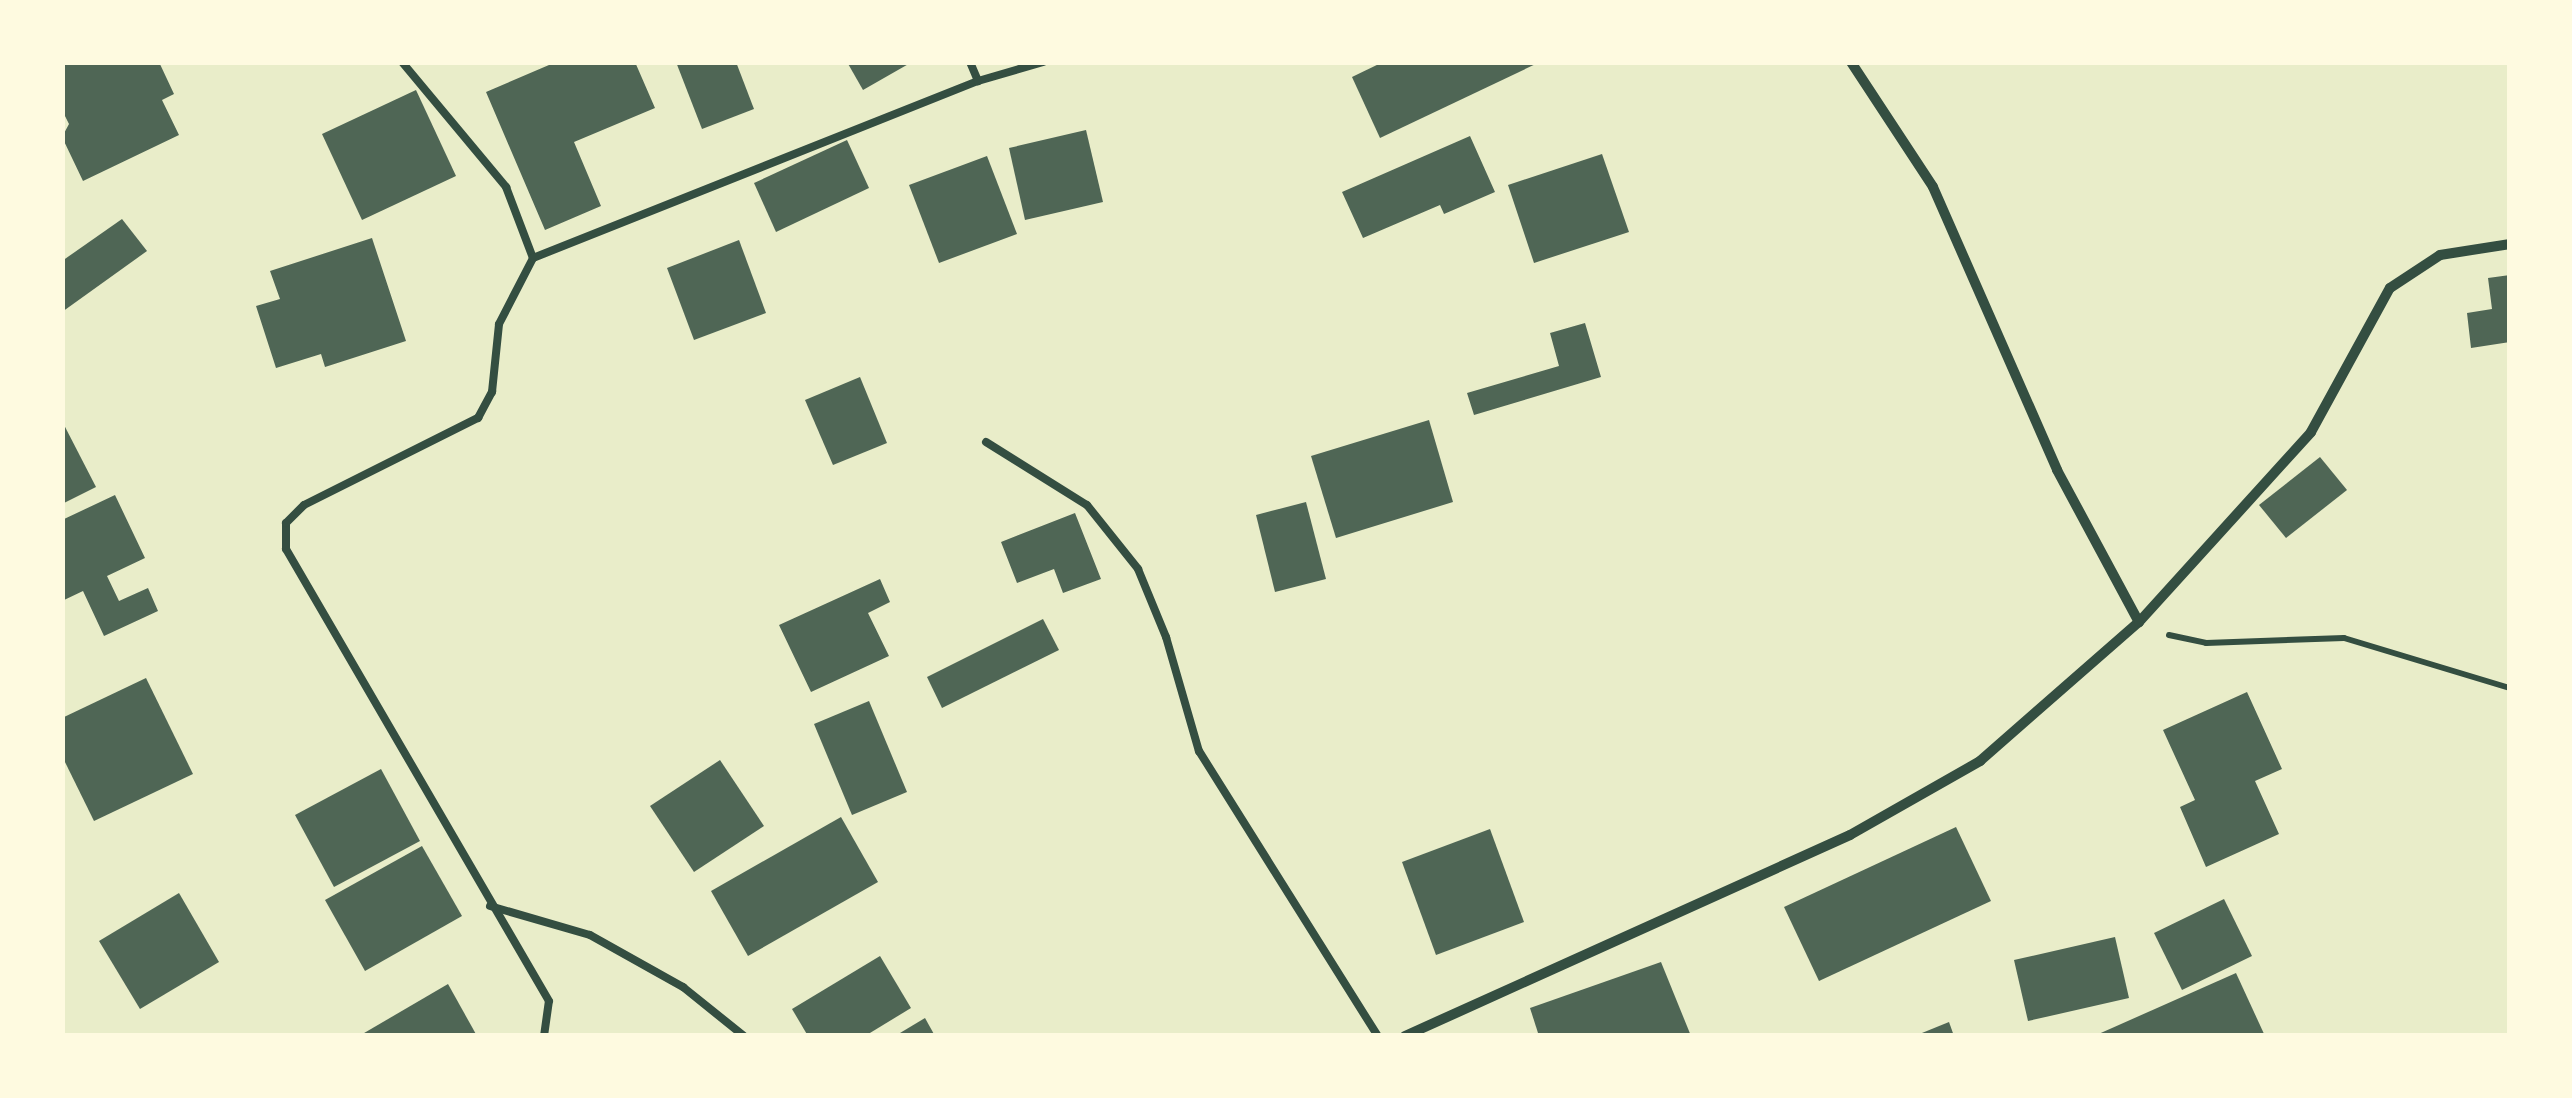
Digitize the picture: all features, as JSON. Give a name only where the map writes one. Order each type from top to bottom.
[{"type":"street","points":[[1851,62],[1933,187],[2058,470],[2139,622]]},
{"type":"street","points":[[1405,1036],[1850,835],[1980,761],[2139,622],[2311,432],[2390,288],[2440,255],[2510,244]]},
{"type":"lane","points":[[402,62],[506,187],[533,258]]},
{"type":"lane","points":[[970,62],[978,81]]},
{"type":"lane","points":[[544,1036],[549,1001],[490,906],[396,730],[286,549],[286,523],[304,505],[478,418],[492,392],[500,324],[533,258],[978,81],[1043,62]]},
{"type":"lane","points":[[986,442],[1086,505],[1138,568],[1166,637],[1199,751],[1378,1036]]},
{"type":"lane","points":[[490,906],[590,935],[683,986],[744,1036]]},
{"type":"path","points":[[2139,622],[2206,643],[2344,638],[2510,688]]},
{"type":"building","points":[[62,62],[159,62],[174,94],[162,100],[179,135],[83,181],[62,137],[69,124],[62,110]]},
{"type":"building","points":[[556,62],[635,62],[655,108],[574,142],[601,206],[545,230],[486,92]]},
{"type":"building","points":[[676,62],[736,62],[754,109],[702,129]]},
{"type":"building","points":[[847,62],[912,62],[863,90]]},
{"type":"building","points":[[1383,62],[1540,62],[1380,138],[1352,77]]},
{"type":"building","points":[[416,90],[456,176],[362,220],[322,134]]},
{"type":"building","points":[[1086,130],[1103,202],[1025,220],[1009,148]]},
{"type":"building","points":[[1470,136],[1495,192],[1444,214],[1440,205],[1363,238],[1342,192]]},
{"type":"building","points":[[847,140],[869,188],[776,232],[754,183]]},
{"type":"building","points":[[1602,154],[1629,232],[1534,263],[1508,185]]},
{"type":"building","points":[[987,156],[1017,234],[939,263],[909,185]]},
{"type":"building","points":[[122,219],[147,251],[62,312],[62,261]]},
{"type":"building","points":[[372,238],[406,341],[325,367],[321,354],[276,368],[256,306],[280,299],[270,271]]},
{"type":"building","points":[[739,240],[766,313],[694,340],[667,268]]},
{"type":"building","points":[[2510,275],[2510,342],[2471,348],[2467,313],[2492,309],[2488,278]]},
{"type":"building","points":[[1585,323],[1601,377],[1474,415],[1467,393],[1559,366],[1550,333]]},
{"type":"building","points":[[860,377],[887,443],[833,465],[805,400]]},
{"type":"building","points":[[1429,420],[1453,502],[1336,538],[1311,456]]},
{"type":"building","points":[[62,421],[96,487],[62,504]]},
{"type":"building","points":[[2320,457],[2347,490],[2286,538],[2259,505]]},
{"type":"building","points":[[115,495],[145,558],[107,576],[119,601],[148,588],[158,611],[104,636],[83,591],[62,601],[62,520]]},
{"type":"building","points":[[1306,502],[1326,579],[1275,592],[1256,515]]},
{"type":"building","points":[[1075,513],[1101,579],[1063,593],[1054,569],[1017,583],[1001,542]]},
{"type":"building","points":[[880,579],[890,602],[868,613],[889,656],[811,692],[779,625]]},
{"type":"building","points":[[1043,619],[1059,650],[942,708],[927,677]]},
{"type":"building","points":[[146,678],[193,774],[94,821],[62,756],[62,718]]},
{"type":"building","points":[[2247,692],[2282,769],[2255,781],[2279,834],[2206,867],[2180,807],[2195,800],[2163,730]]},
{"type":"building","points":[[869,701],[907,792],[852,815],[814,724]]},
{"type":"building","points":[[720,760],[764,826],[694,872],[650,806]]},
{"type":"building","points":[[381,769],[420,841],[334,887],[295,815]]},
{"type":"building","points":[[841,817],[878,882],[748,956],[711,891]]},
{"type":"building","points":[[1956,827],[1991,901],[1819,981],[1784,907]]},
{"type":"building","points":[[1490,829],[1524,922],[1436,955],[1402,862]]},
{"type":"building","points":[[422,846],[462,916],[365,971],[325,900]]},
{"type":"building","points":[[179,893],[219,962],[140,1009],[99,941]]},
{"type":"building","points":[[2224,899],[2252,956],[2182,990],[2154,933]]},
{"type":"building","points":[[2115,937],[2129,998],[2028,1021],[2014,960]]},
{"type":"building","points":[[880,956],[911,1008],[865,1036],[808,1036],[792,1009]]},
{"type":"building","points":[[1661,962],[1691,1036],[1539,1036],[1530,1008]]},
{"type":"building","points":[[2236,973],[2265,1036],[2094,1036]]},
{"type":"building","points":[[448,984],[477,1036],[359,1036]]},
{"type":"building","points":[[925,1018],[935,1036],[895,1036]]},
{"type":"building","points":[[1949,1022],[1954,1036],[1917,1036],[1917,1035]]}]
